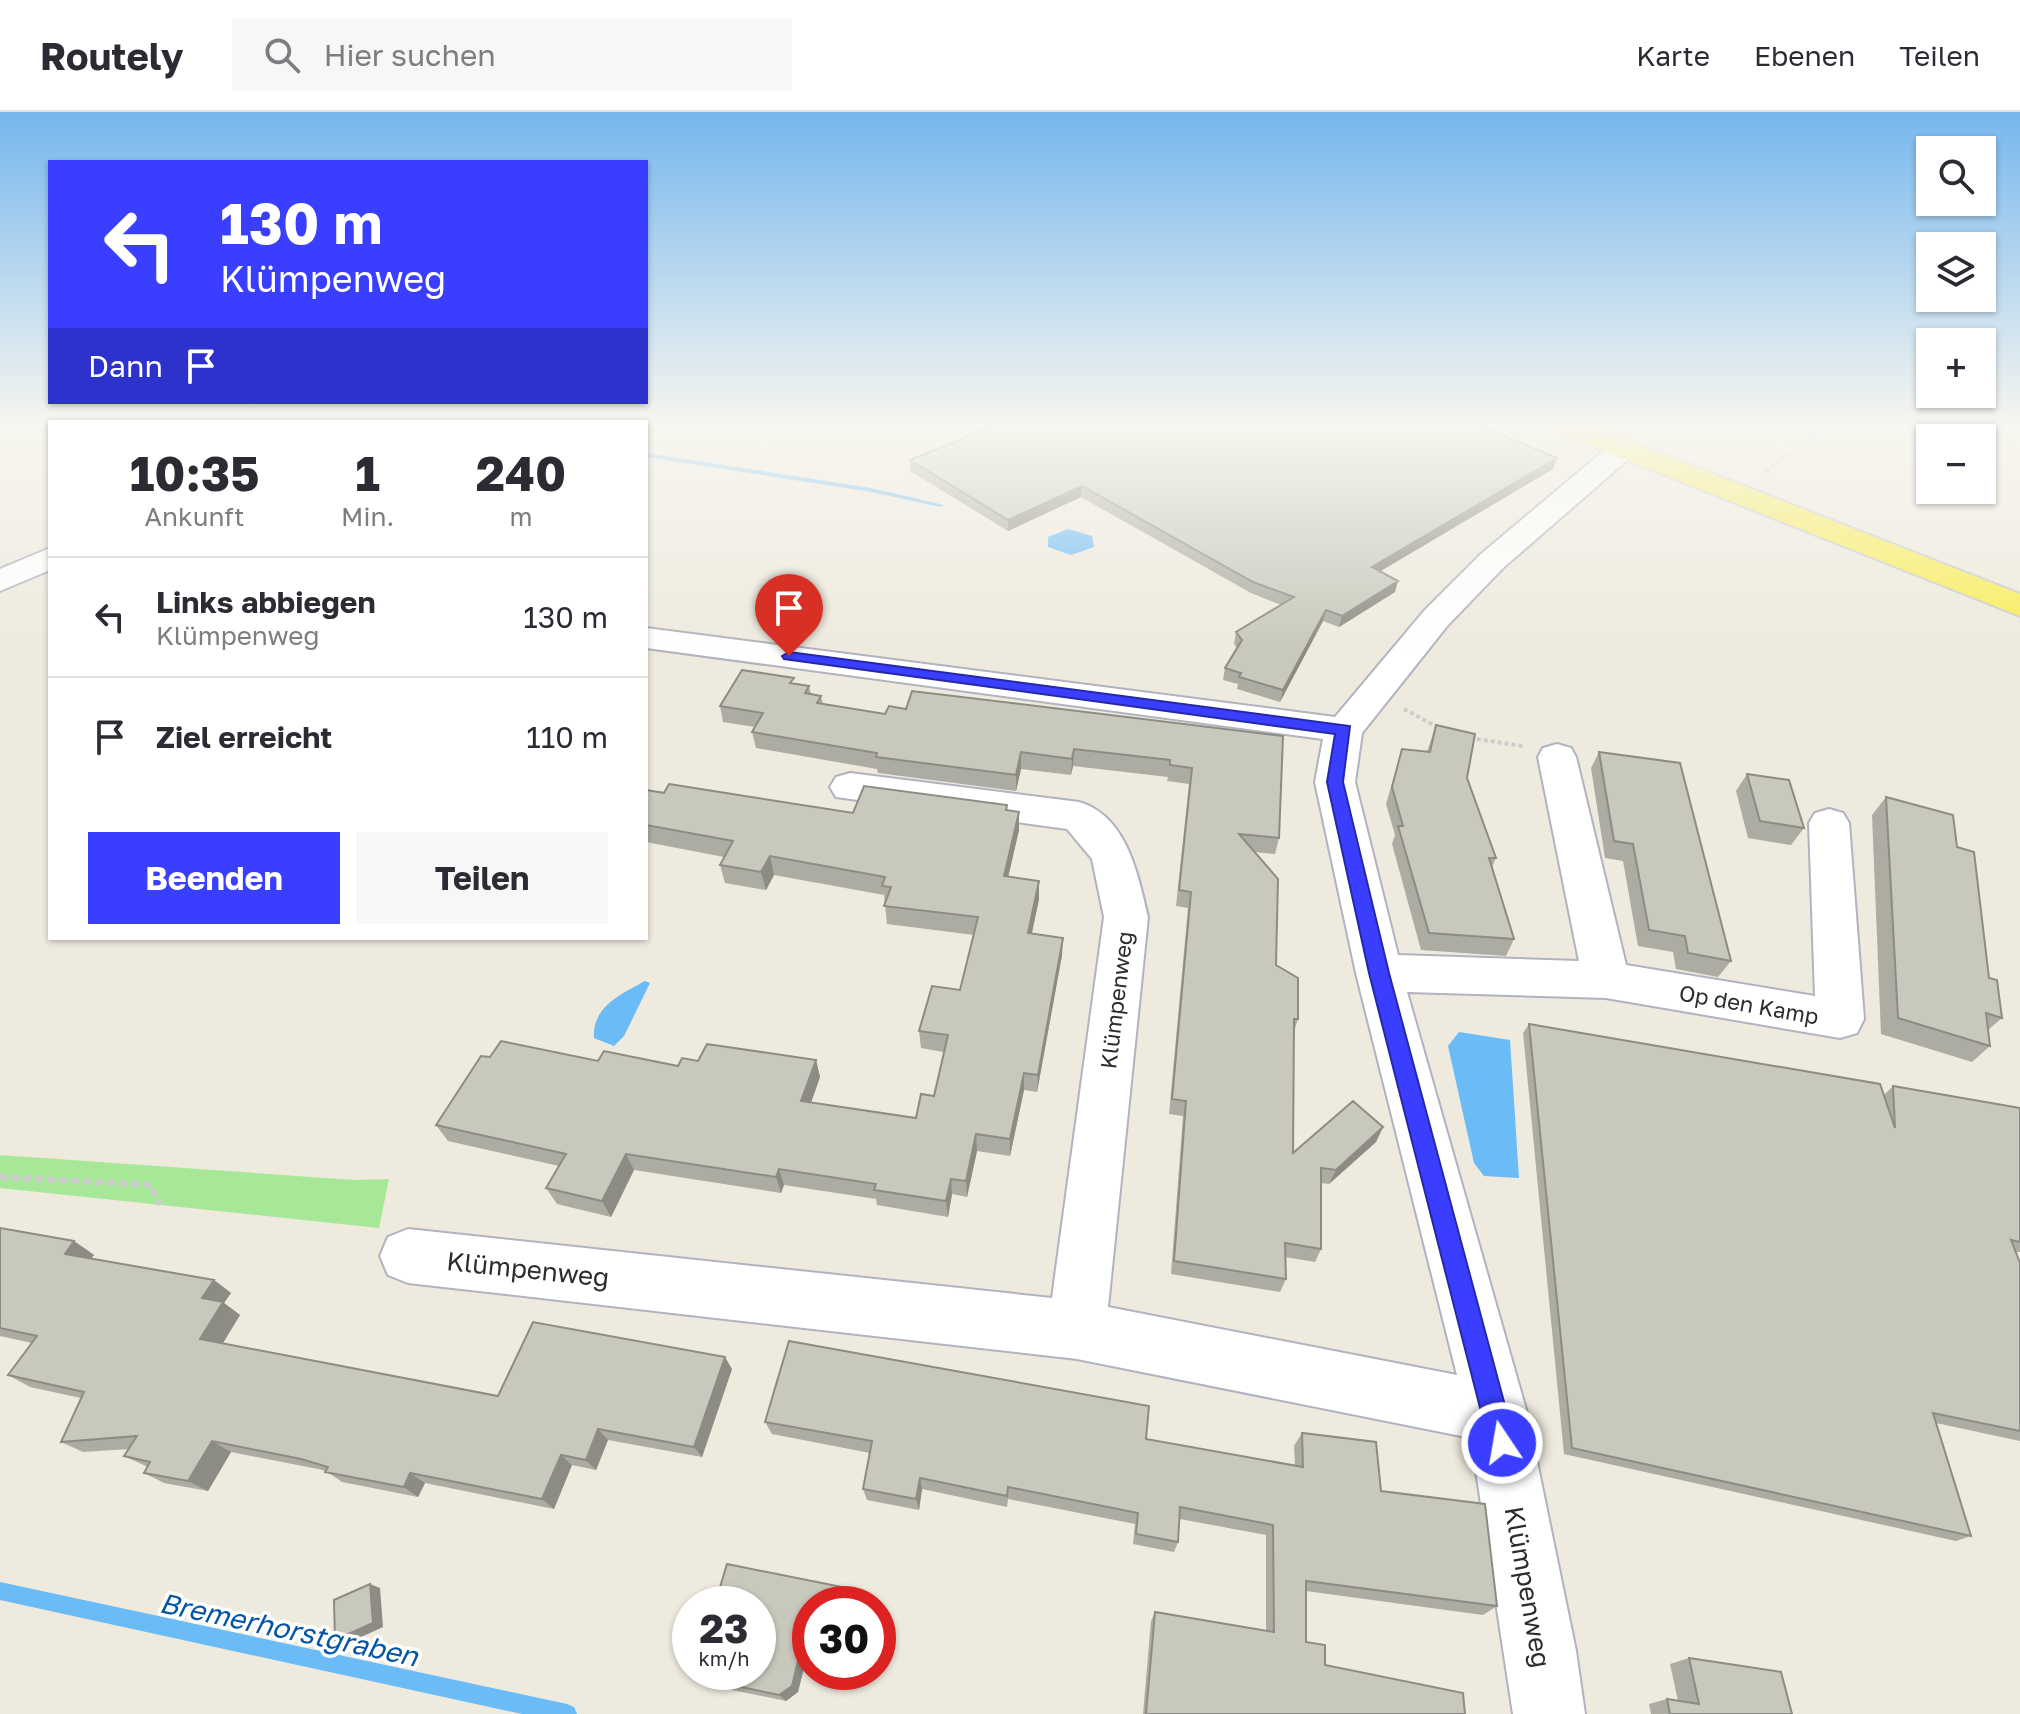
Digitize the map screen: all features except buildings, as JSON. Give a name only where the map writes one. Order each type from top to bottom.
[{"type":"main road","points":[[1753,501],[2020,606]]},
{"type":"street","name":"Klümpenweg","points":[[1549,1714],[1541,1651],[1497,1413],[1379,973],[1335,782],[1344,730],[1436,618],[1492,561],[1562,501]]},
{"type":"street","points":[[0,549],[48,545]]},
{"type":"street","points":[[0,581],[48,559]]},
{"type":"street","points":[[648,638],[1344,730]]},
{"type":"street","points":[[1557,757],[1606,980]]},
{"type":"street","name":"Klümpenweg","points":[[850,787],[1079,816],[1112,855],[1126,917],[1077,1330]]},
{"type":"street","name":"Op den Kamp","points":[[1379,973],[1606,980],[1840,1019],[1829,823]]},
{"type":"street","name":"Klümpenweg","points":[[408,1256],[1077,1330],[1497,1413]]},
{"type":"path","points":[[1375,692],[1443,730]]},
{"type":"path","points":[[1456,734],[1544,748],[1557,757]]},
{"type":"path","points":[[0,1177],[151,1185],[160,1205]]},
{"type":"green space","points":[[0,1155],[354,1180],[389,1179],[379,1228],[0,1188]]},
{"type":"water","points":[[1068,529],[1092,536],[1094,547],[1071,555],[1048,547],[1048,537]]},
{"type":"water","points":[[645,981],[650,983],[624,1036],[614,1046],[594,1038],[598,1017],[603,1009],[618,996]]},
{"type":"water","points":[[1459,1032],[1510,1040],[1519,1178],[1484,1176],[1474,1163],[1448,1046]]},
{"type":"waterway","points":[[920,501],[940,505]]},
{"type":"waterway","name":"Bremerhorstgraben","points":[[0,1591],[567,1714]]},
{"type":"route","points":[[789,656],[1344,730],[1335,782],[1379,973],[1497,1413],[1502,1443]]}]
